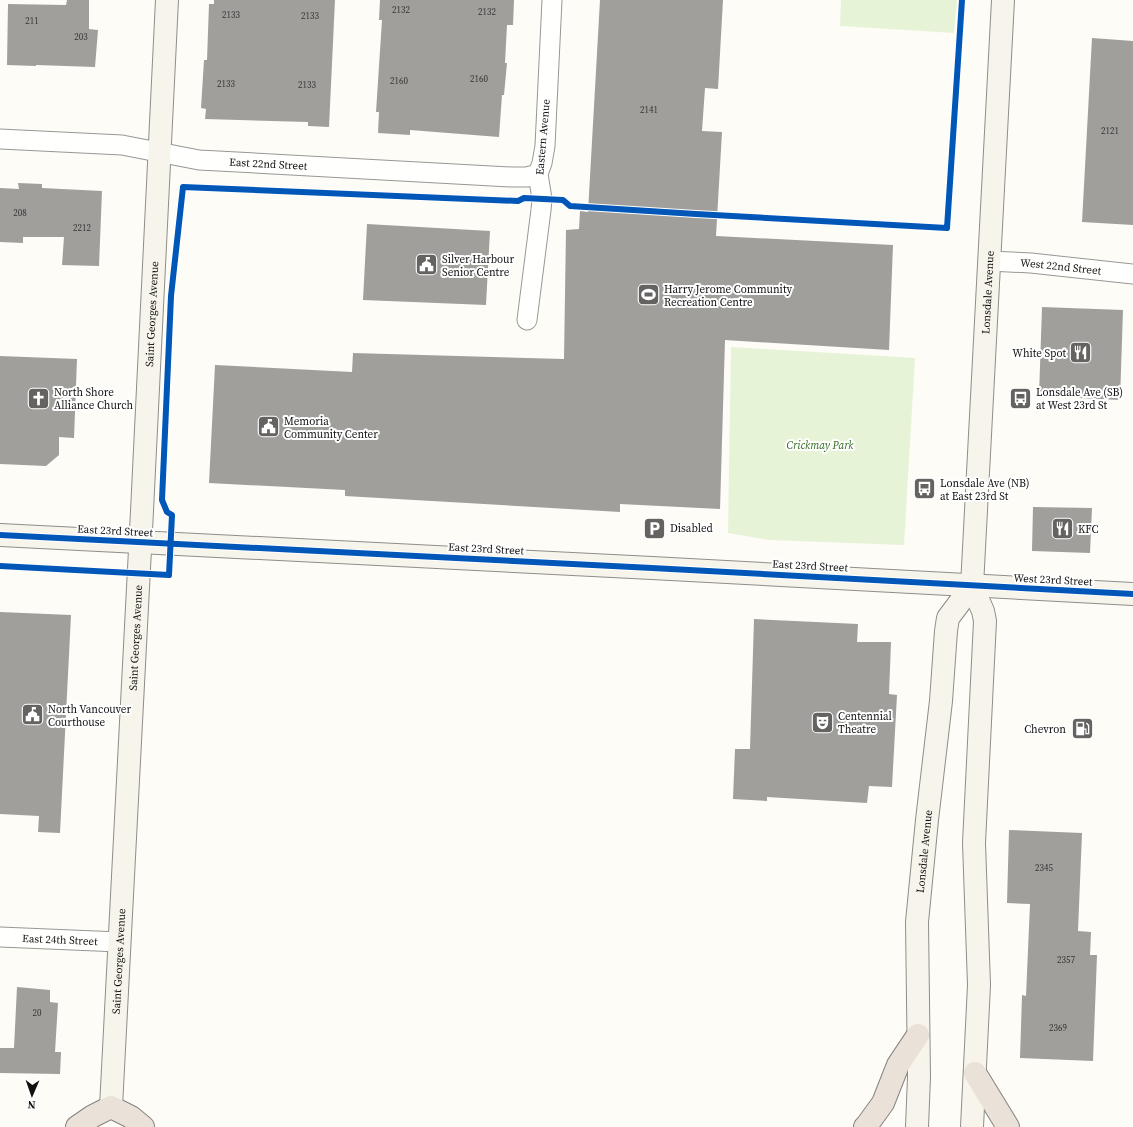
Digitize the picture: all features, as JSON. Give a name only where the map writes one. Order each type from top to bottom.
[{"type":"highway","points":[[865,1127],[883,1103],[898,1065],[918,1035]]},
{"type":"highway","points":[[975,1073],[1008,1127]]},
{"type":"highway","points":[[77,1127],[93,1116],[111,1107],[131,1117],[143,1127]]},
{"type":"street","name":"Saint Georges Avenue","points":[[111,1107],[141,542],[167,0]]},
{"type":"street","name":"Eastern Avenue","points":[[527,320],[542,210],[542,199],[538,174],[542,163],[544,146],[552,0]]},
{"type":"street","name":"Lonsdale Avenue","points":[[972,1127],[979,985],[974,843],[985,621],[983,611],[972,586],[1003,0]]},
{"type":"street","name":"East 22nd Street","points":[[0,139],[122,145],[199,160],[512,177],[527,177],[538,174]]},
{"type":"street","name":"West 22nd Street","points":[[989,261],[1031,263],[1133,274]]},
{"type":"street","name":"East 23rd Street","points":[[0,535],[652,568],[972,586]]},
{"type":"street","name":"Lonsdale Avenue","points":[[916,1127],[918,1078],[917,922],[941,701],[946,631],[948,618],[972,586]]},
{"type":"street","name":"West 23rd Street","points":[[972,586],[1133,594]]},
{"type":"street","name":"East 24th Street","points":[[0,937],[120,942]]},
{"type":"green space","points":[[841,0],[957,0],[954,33],[840,26]]},
{"type":"green space","name":"Crickmay Park","points":[[731,347],[915,358],[904,545],[769,540],[728,533]]},
{"type":"building","points":[[67,0],[89,0],[89,29],[98,30],[95,67],[7,65],[8,4],[66,5]]},
{"type":"building","points":[[214,0],[335,0],[329,127],[308,126],[308,122],[205,119],[206,109],[201,108],[204,60],[207,60],[209,4],[214,4]]},
{"type":"building","points":[[380,0],[514,0],[513,25],[507,25],[505,63],[507,63],[504,95],[502,95],[499,137],[410,130],[410,135],[378,133],[379,112],[376,112],[382,20],[379,20]]},
{"type":"building","name":"Harry Jerome Community Recreation Centre","points":[[600,0],[723,0],[718,89],[705,88],[702,131],[722,132],[716,236],[893,245],[889,350],[725,340],[720,509],[620,504],[620,512],[345,496],[345,490],[209,483],[215,365],[352,372],[353,353],[564,359],[566,230],[579,229],[580,211],[588,212]]},
{"type":"building","points":[[1092,38],[1133,41],[1133,225],[1082,222]]},
{"type":"building","points":[[18,183],[42,184],[42,188],[102,191],[99,266],[62,265],[64,237],[23,237],[23,243],[0,242],[0,188],[19,189]]},
{"type":"building","name":"Silver Harbour Senior Centre","points":[[367,224],[490,231],[486,305],[363,300]]},
{"type":"building","name":"White Spot","points":[[1042,307],[1123,310],[1120,400],[1039,396]]},
{"type":"building","name":"North Shore Alliance Church","points":[[0,356],[77,359],[74,438],[59,437],[59,455],[46,466],[0,464]]},
{"type":"building","name":"KFC","points":[[1033,507],[1092,508],[1090,553],[1032,551]]},
{"type":"building","name":"North Vancouver Courthouse","points":[[0,612],[71,615],[60,833],[38,832],[39,816],[0,814]]},
{"type":"building","name":"Centennial Theatre","points":[[754,619],[858,624],[857,642],[891,642],[889,694],[897,695],[892,787],[869,786],[867,803],[767,797],[767,801],[733,799],[735,749],[750,749]]},
{"type":"building","points":[[1009,830],[1082,833],[1078,931],[1091,932],[1090,955],[1097,955],[1093,1061],[1020,1058],[1022,995],[1026,996],[1030,904],[1007,903]]},
{"type":"building","points":[[17,987],[50,990],[50,1002],[58,1003],[55,1052],[61,1052],[60,1074],[0,1073],[0,1048],[14,1048]]},
{"type":"cycle path","points":[[0,566],[169,575],[172,515],[167,512],[162,500],[171,296],[183,187],[518,201],[524,198],[563,200],[570,206],[947,228],[962,0]]},
{"type":"cycle path","points":[[0,535],[1133,594]]},
{"type":"place","name":"Silver Harbour Senior Centre","points":[[427,265]]},
{"type":"place","name":"Harry Jerome Community Recreation Centre","points":[[648,295]]},
{"type":"place","name":"White Spot","points":[[1081,353]]},
{"type":"place","name":"North Shore Alliance Church","points":[[38,398]]},
{"type":"place","name":"Lonsdale Ave (SB) at West 23rd St","points":[[1020,398]]},
{"type":"place","name":"Memoria Community Center","points":[[269,427]]},
{"type":"place","name":"Lonsdale Ave (NB) at East 23rd St","points":[[925,489]]},
{"type":"place","name":"Disabled","points":[[655,528]]},
{"type":"place","name":"KFC","points":[[1062,529]]},
{"type":"place","name":"North Vancouver Courthouse","points":[[33,715]]},
{"type":"place","name":"Centennial Theatre","points":[[823,722]]},
{"type":"place","name":"Chevron","points":[[1082,729]]}]
